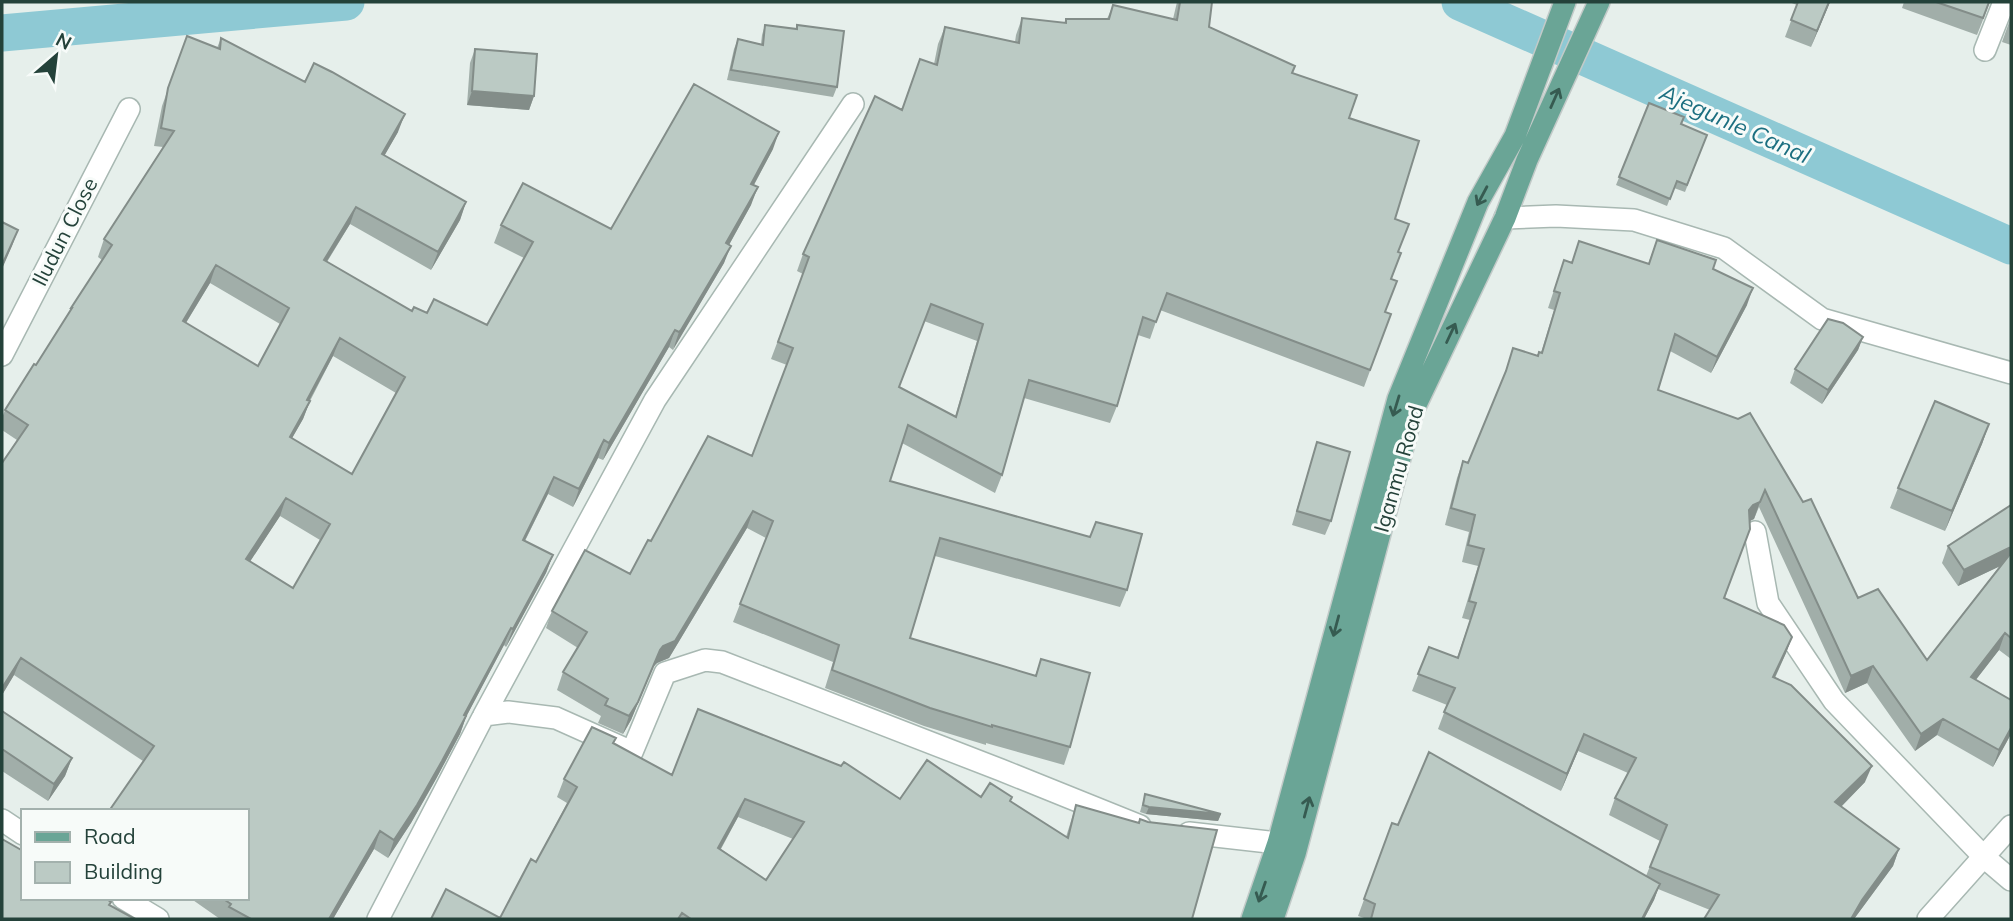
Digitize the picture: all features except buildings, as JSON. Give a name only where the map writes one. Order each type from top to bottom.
[{"type":"main road","name":"Iganmu Road","points":[[1273,919],[1286,848],[1398,399],[1478,202],[1515,136],[1565,2]]},
{"type":"main road","name":"Iganmu Road","points":[[1252,919],[1286,848],[1412,413],[1505,218],[1527,160],[1599,2]]},
{"type":"street","points":[[1985,50],[2004,2]]},
{"type":"street","points":[[379,919],[484,715],[655,400],[853,104]]},
{"type":"street","name":"Iludun Close","points":[[2,355],[129,109]]},
{"type":"street","points":[[1505,218],[1556,216],[1633,220],[1724,248],[1822,320],[2011,373]]},
{"type":"street","points":[[1755,532],[1768,603],[1834,701],[1984,856],[2011,880]]},
{"type":"street","points":[[484,715],[508,712],[556,718],[632,752],[665,673],[705,660],[722,662],[1143,827],[1286,848]]},
{"type":"street","points":[[2,820],[21,833]]},
{"type":"street","points":[[1928,919],[2011,826]]},
{"type":"street","points":[[126,900],[158,919]]},
{"type":"waterway","name":"Ajegunle Canal","points":[[2,33],[346,2]]},
{"type":"waterway","name":"Ajegunle Canal","points":[[1460,2],[2011,246]]}]
